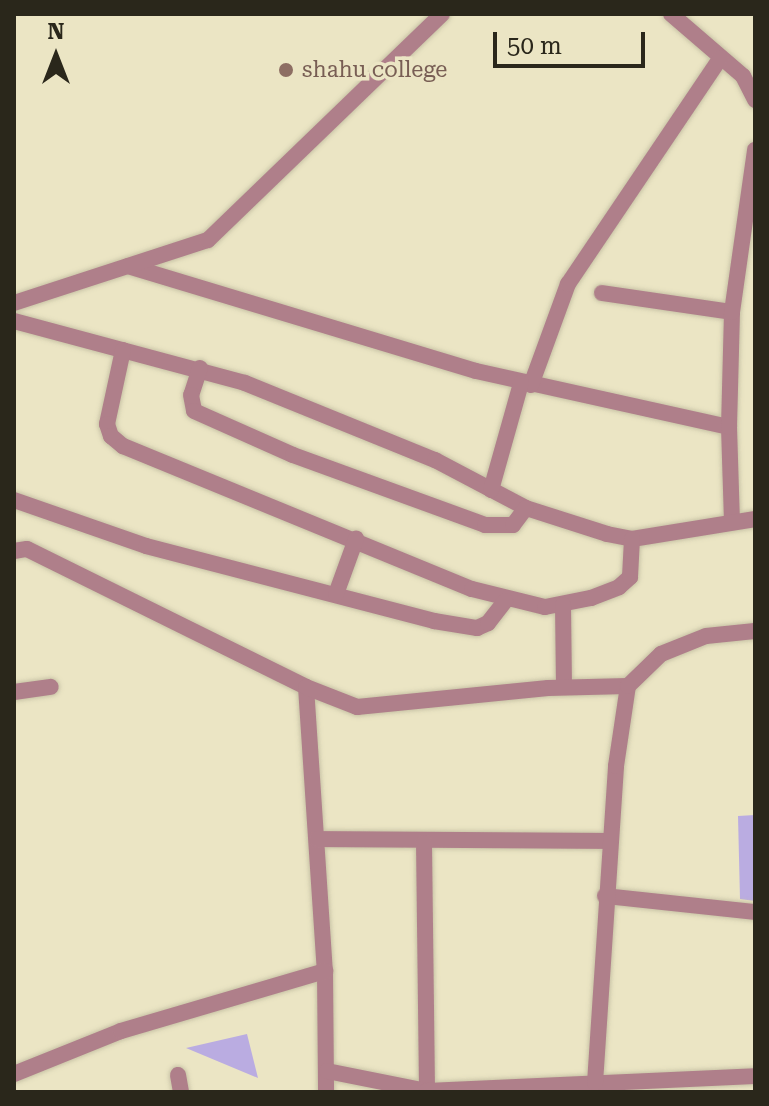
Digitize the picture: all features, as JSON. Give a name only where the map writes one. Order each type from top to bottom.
[{"type":"street","points":[[14,303],[208,240],[442,14]]},
{"type":"street","points":[[671,14],[743,76],[755,100]]},
{"type":"street","points":[[491,490],[526,384],[568,284],[720,59]]},
{"type":"street","points":[[732,522],[729,427],[732,312],[755,150]]},
{"type":"street","points":[[128,266],[526,384],[729,427]]},
{"type":"street","points":[[602,293],[732,312]]},
{"type":"street","points":[[14,321],[200,368],[435,460],[526,508],[632,539],[755,519]]},
{"type":"street","points":[[123,350],[107,407],[111,436],[505,601],[563,605],[619,587],[634,565],[632,539]]},
{"type":"street","points":[[200,368],[191,395],[194,411],[293,455],[485,525],[513,525],[526,508]]},
{"type":"street","points":[[14,500],[146,546],[468,628],[488,623],[505,601]]},
{"type":"street","points":[[336,594],[356,539]]},
{"type":"street","points":[[14,551],[27,549],[306,687],[357,707],[564,687],[628,686]]},
{"type":"street","points":[[563,605],[564,687]]},
{"type":"street","points":[[595,1083],[605,896],[628,686],[661,654],[706,636],[755,631]]},
{"type":"street","points":[[14,692],[51,687]]},
{"type":"street","points":[[306,687],[325,971],[326,1092]]},
{"type":"street","points":[[317,839],[424,843],[610,841]]},
{"type":"street","points":[[424,843],[427,1091]]},
{"type":"street","points":[[605,896],[755,912]]},
{"type":"street","points":[[14,1074],[121,1031],[325,971]]},
{"type":"street","points":[[327,1071],[427,1091],[755,1076]]},
{"type":"building","points":[[755,815],[755,901],[740,899],[738,816]]},
{"type":"building","points":[[247,1034],[258,1078],[186,1048]]},
{"type":"place","name":"shahu college","points":[[286,70]]}]
